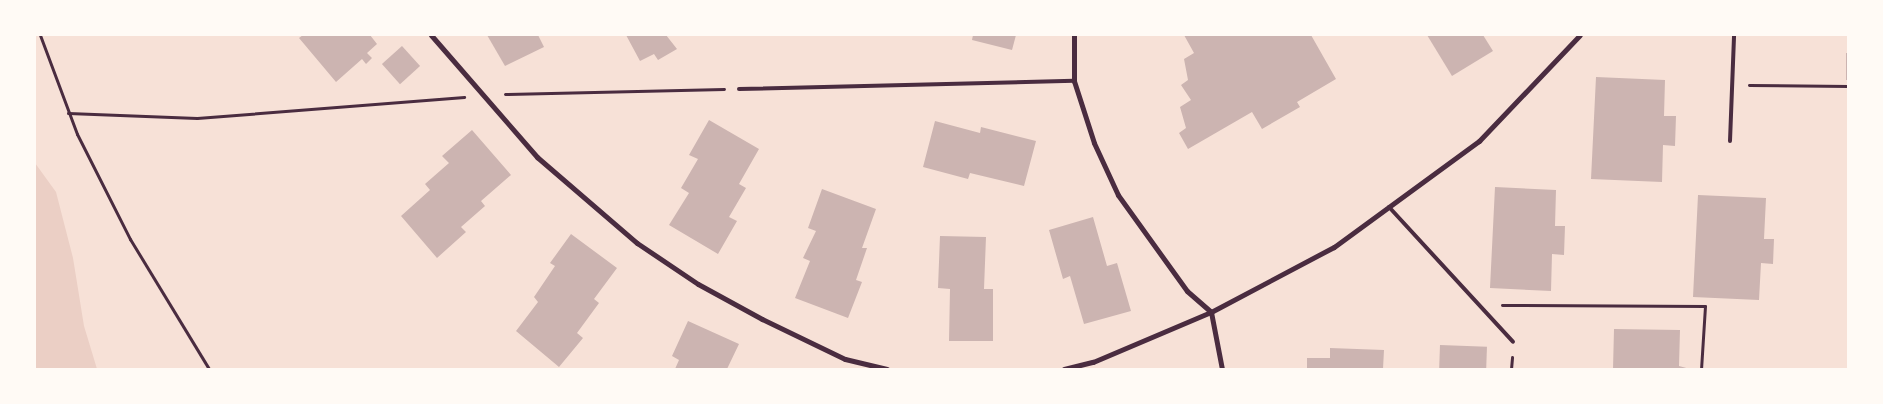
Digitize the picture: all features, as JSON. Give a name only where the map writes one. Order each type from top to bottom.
[{"type":"street","points":[[431,35],[537,157],[637,243],[698,284],[762,319],[845,359],[888,369]]},
{"type":"street","points":[[1074,35],[1074,81],[1094,143],[1118,196],[1187,291],[1212,312],[1222,369]]},
{"type":"street","points":[[1064,369],[1093,362],[1212,312],[1334,247],[1480,142],[1580,35]]},
{"type":"lane","points":[[1730,141],[1734,35]]},
{"type":"lane","points":[[739,89],[1074,81]]},
{"type":"lane","points":[[1388,207],[1513,342]]},
{"type":"path","points":[[40,35],[68,113],[130,239],[209,369]]},
{"type":"path","points":[[1732,85],[1848,86]]},
{"type":"path","points":[[68,113],[197,118],[447,100],[481,94],[739,89]]},
{"type":"path","points":[[1479,305],[1705,306],[1701,369]]},
{"type":"shaded area","points":[[35,163],[56,192],[73,258],[84,326],[97,369],[35,369]]},
{"type":"building","points":[[303,35],[370,35],[377,44],[367,53],[372,58],[366,64],[362,59],[336,82],[299,38]]},
{"type":"building","points":[[487,35],[538,35],[544,47],[505,66]]},
{"type":"building","points":[[626,35],[666,35],[677,49],[658,60],[654,54],[640,61]]},
{"type":"building","points":[[973,35],[1016,35],[1012,50],[972,40]]},
{"type":"building","points":[[1184,35],[1311,35],[1336,79],[1297,102],[1300,107],[1262,129],[1252,112],[1188,149],[1179,133],[1186,128],[1180,107],[1191,100],[1181,85],[1188,80],[1184,59],[1194,53]]},
{"type":"building","points":[[1427,35],[1483,35],[1493,51],[1452,76]]},
{"type":"building","points":[[402,46],[420,66],[400,84],[382,64]]},
{"type":"building","points":[[1846,53],[1848,53],[1848,80],[1846,80]]},
{"type":"building","points":[[1596,77],[1665,80],[1664,116],[1676,116],[1675,146],[1663,145],[1662,182],[1591,179]]},
{"type":"building","points":[[709,120],[759,149],[739,184],[746,188],[729,217],[737,221],[718,254],[669,225],[689,193],[681,188],[698,159],[689,155]]},
{"type":"building","points":[[935,121],[980,133],[981,127],[1036,141],[1024,186],[970,173],[968,179],[923,167]]},
{"type":"building","points":[[472,130],[511,175],[481,201],[485,206],[461,227],[466,232],[437,258],[401,216],[430,190],[425,184],[449,163],[442,156]]},
{"type":"building","points":[[1495,187],[1556,190],[1555,226],[1565,226],[1564,255],[1552,254],[1551,291],[1490,288]]},
{"type":"building","points":[[822,189],[876,209],[862,248],[867,248],[856,280],[862,282],[848,318],[795,298],[810,261],[803,258],[816,231],[808,228]]},
{"type":"building","points":[[1698,195],[1766,198],[1764,239],[1774,239],[1773,264],[1761,263],[1759,300],[1693,297]]},
{"type":"building","points":[[1093,217],[1107,266],[1117,263],[1131,311],[1084,324],[1070,276],[1063,279],[1049,230]]},
{"type":"building","points":[[571,234],[617,268],[594,299],[599,303],[577,333],[583,338],[559,367],[516,331],[538,302],[534,297],[555,266],[550,263]]},
{"type":"building","points":[[940,236],[986,237],[984,289],[993,289],[993,341],[949,341],[950,289],[938,288]]},
{"type":"building","points":[[688,321],[739,344],[727,369],[675,369],[679,360],[672,356]]},
{"type":"building","points":[[1614,329],[1680,330],[1679,366],[1690,369],[1613,369]]},
{"type":"building","points":[[1440,345],[1487,347],[1486,369],[1439,369]]},
{"type":"building","points":[[1330,348],[1384,350],[1383,369],[1307,369],[1307,358],[1330,358]]}]
